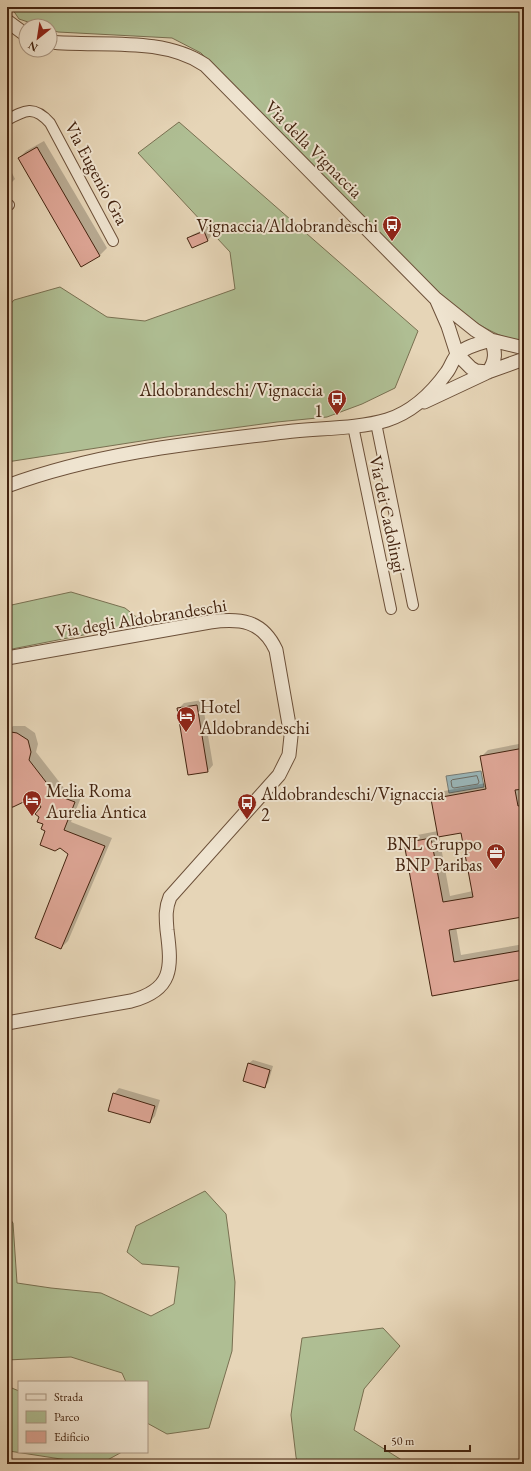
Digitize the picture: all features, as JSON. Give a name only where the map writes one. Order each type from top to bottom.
[{"type":"street","points":[[7,21],[18,29]]},
{"type":"street","name":"Via della Vignaccia","points":[[58,42],[154,47],[176,51],[196,59],[205,65],[435,298],[475,330],[491,340],[524,348]]},
{"type":"street","name":"Via Eugenio Gra","points":[[7,120],[23,111],[28,111],[40,114],[50,123],[113,241]]},
{"type":"street","points":[[435,298],[448,326],[457,354],[471,368],[488,372]]},
{"type":"street","points":[[415,406],[440,381],[448,371],[457,354],[470,347],[491,340],[495,357],[488,372]]},
{"type":"street","points":[[7,486],[71,466],[121,455],[287,431],[376,423],[394,417],[488,372],[524,359]]},
{"type":"street","name":"Via dei Cadolingi","points":[[376,423],[414,605]]},
{"type":"street","name":"Via dei Cadolingi","points":[[352,426],[391,609]]},
{"type":"street","name":"Via degli Aldobrandeschi","points":[[7,658],[228,619],[244,621],[264,632],[271,640],[276,650],[291,736],[289,755],[279,775],[170,897],[167,903],[166,915],[170,954],[168,971],[164,982],[157,990],[146,997],[131,1001],[7,1023]]},
{"type":"green space","points":[[11,7],[524,7],[524,343],[498,334],[475,322],[444,297],[201,53],[172,38],[58,32],[58,18],[18,18]]},
{"type":"green space","points":[[179,122],[418,331],[395,388],[362,404],[327,417],[277,422],[167,437],[7,462],[7,308],[14,300],[60,287],[107,317],[145,321],[235,289],[230,252],[138,153]]},
{"type":"green space","points":[[71,592],[125,608],[144,623],[7,650],[7,606]]},
{"type":"green space","points":[[205,1191],[226,1214],[235,1282],[232,1351],[209,1428],[167,1434],[148,1424],[148,1381],[126,1381],[122,1373],[71,1357],[7,1360],[7,1215],[13,1223],[17,1283],[101,1293],[151,1316],[174,1304],[179,1267],[142,1264],[127,1252],[136,1226]]},
{"type":"green space","points":[[383,1328],[400,1346],[364,1389],[354,1430],[408,1464],[298,1464],[291,1415],[302,1338]]},
{"type":"green space","points":[[7,1386],[18,1391],[18,1452],[7,1450]]},
{"type":"green space","points":[[22,1453],[120,1453],[100,1464]]},
{"type":"water","points":[[481,771],[484,787],[449,793],[446,776]]},
{"type":"building","points":[[37,147],[100,256],[81,267],[18,158]]},
{"type":"building","points":[[204,231],[208,241],[192,248],[187,238]]},
{"type":"building","points":[[197,705],[208,772],[188,775],[177,708]]},
{"type":"building","points":[[7,733],[17,733],[28,740],[31,752],[29,760],[56,795],[75,802],[64,830],[105,846],[61,949],[35,938],[68,854],[60,848],[55,851],[40,845],[45,831],[41,829],[43,824],[37,822],[39,817],[35,814],[41,807],[34,797],[13,807],[7,808]]},
{"type":"building","name":"BNL Gruppo BNP Paribas","points":[[524,748],[524,789],[515,790],[518,806],[524,805],[524,928],[522,917],[449,930],[454,962],[524,950],[524,979],[432,996],[404,843],[431,838],[443,902],[473,897],[461,833],[438,837],[431,799],[486,789],[480,756]]},
{"type":"building","points":[[248,1063],[270,1070],[265,1088],[243,1081]]},
{"type":"building","points":[[113,1093],[155,1106],[150,1123],[108,1111]]},
{"type":"place","name":"Vignaccia/Aldobrandeschi","points":[[392,242]]},
{"type":"place","name":"Aldobrandeschi/Vignaccia 1","points":[[337,416]]},
{"type":"place","name":"Hotel Aldobrandeschi","points":[[186,733]]},
{"type":"place","name":"Melia Roma Aurelia Antica","points":[[32,817]]},
{"type":"place","name":"Aldobrandeschi/Vignaccia 2","points":[[247,820]]},
{"type":"place","name":"BNL Gruppo BNP Paribas","points":[[496,870]]}]
